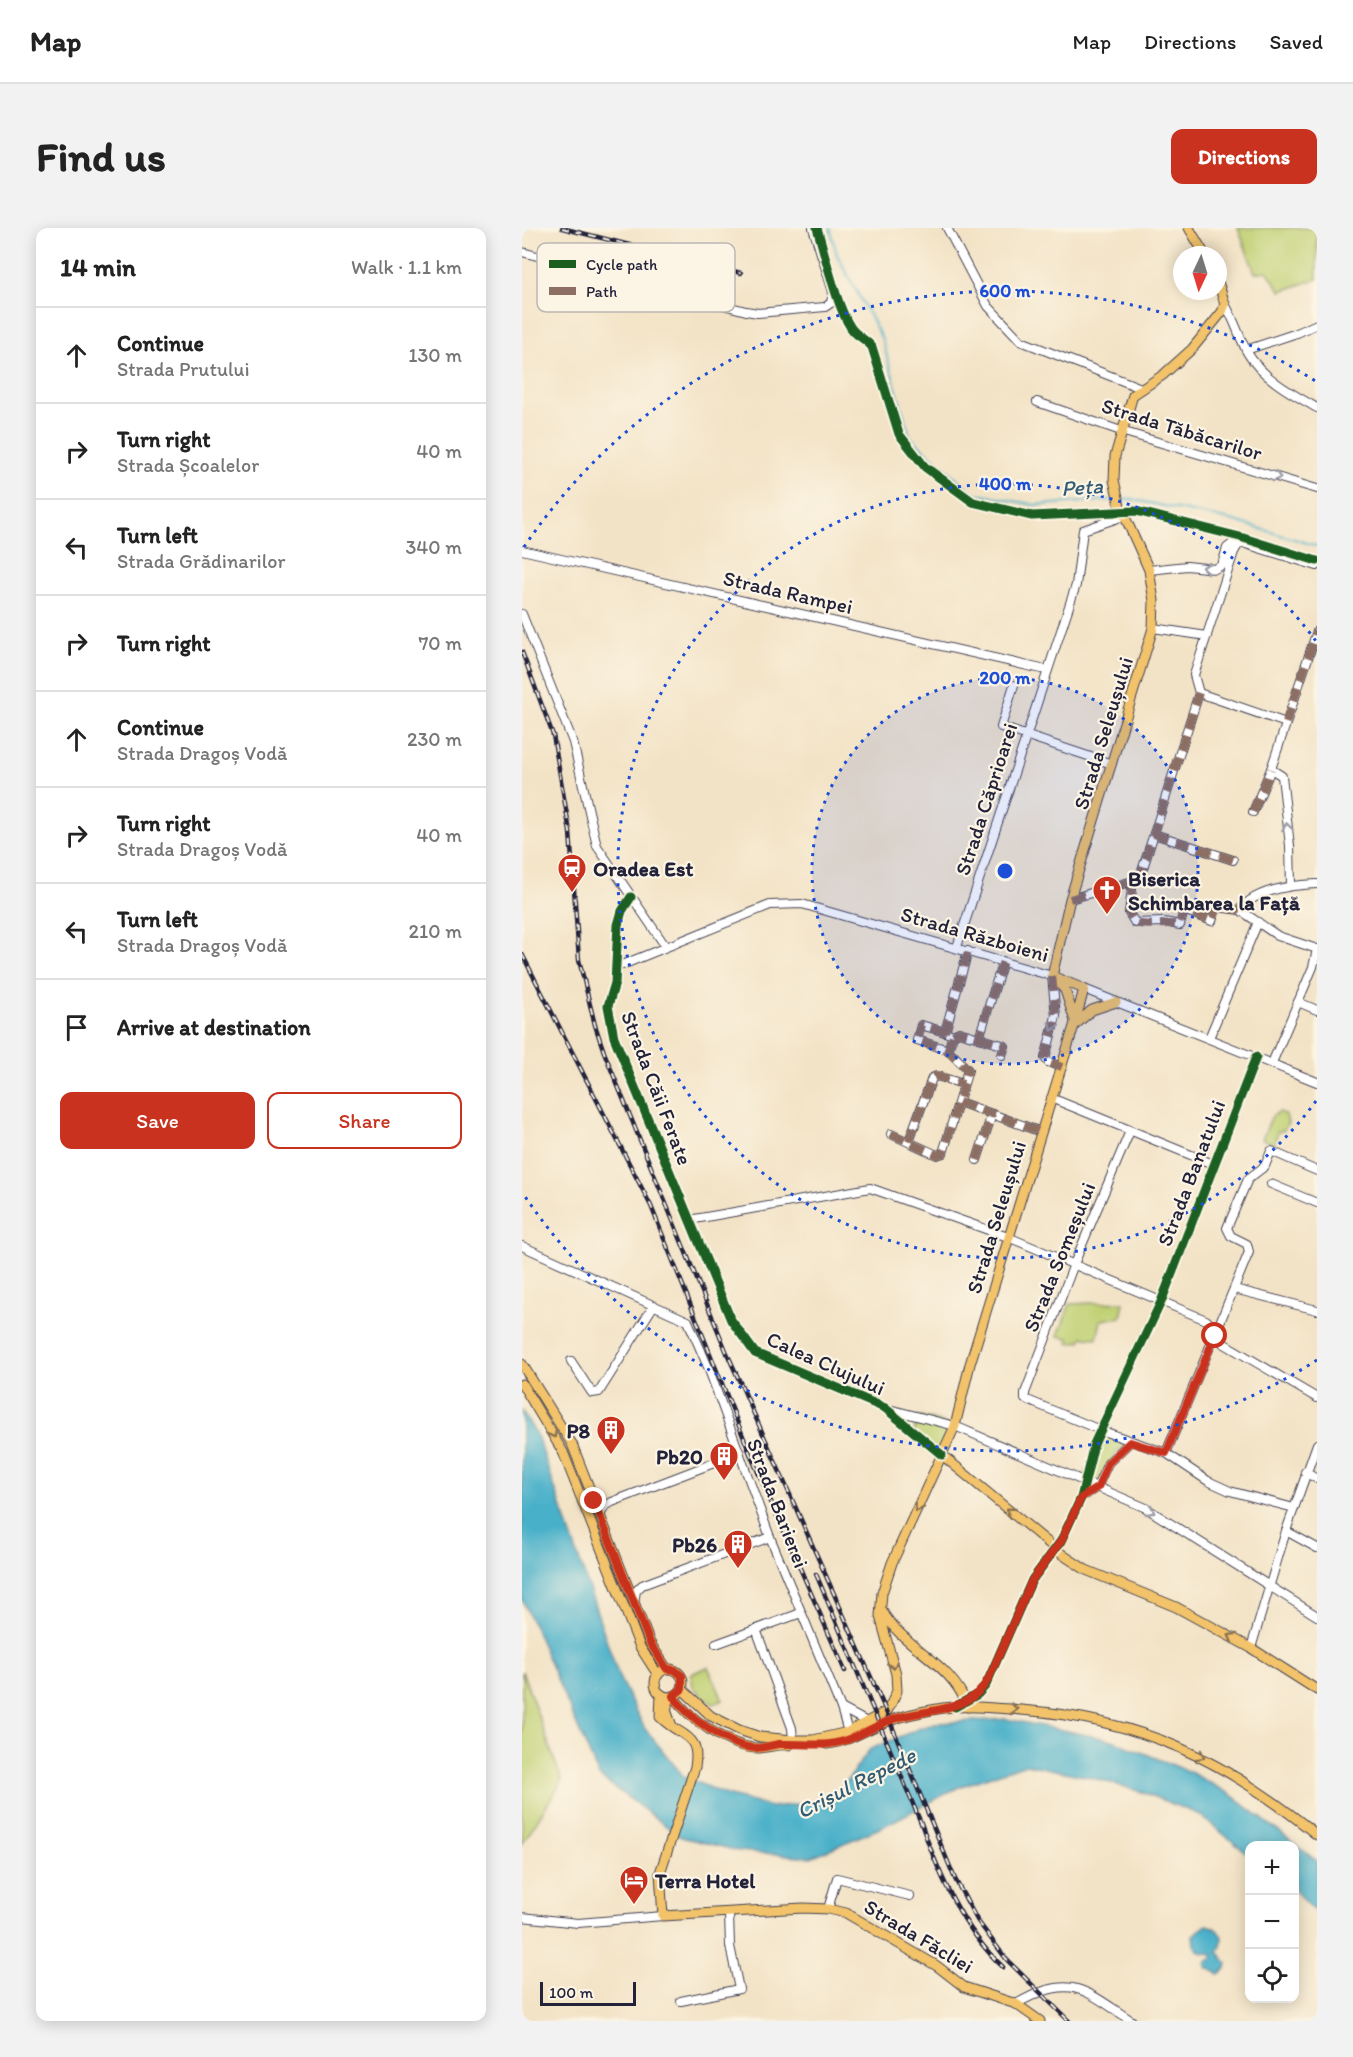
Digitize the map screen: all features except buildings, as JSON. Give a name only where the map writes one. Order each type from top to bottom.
[{"type":"main road","points":[[1189,228],[1200,246]]},
{"type":"main road","points":[[1140,388],[1163,375],[1192,349],[1214,324],[1225,304],[1224,300]]},
{"type":"main road","name":"Strada Seleușului","points":[[1052,976],[1070,899],[1153,628],[1154,601],[1149,570],[1119,503],[1113,470],[1130,400],[1140,388]]},
{"type":"main road","points":[[1052,976],[1065,990],[1070,1001],[1074,1026]]},
{"type":"main road","name":"Strada Războieni","points":[[1052,976],[1084,989]]},
{"type":"main road","name":"Strada Seleușului","points":[[682,1689],[692,1702],[711,1716],[739,1730],[760,1737],[813,1740],[848,1732],[887,1711],[897,1691],[896,1674],[882,1625],[882,1593],[892,1563],[955,1426],[970,1364],[1084,989]]},
{"type":"main road","points":[[1074,1026],[1085,1015],[1116,1002]]},
{"type":"main road","points":[[522,1364],[572,1444],[650,1643],[667,1669]]},
{"type":"main road","points":[[522,1384],[563,1452],[640,1647],[658,1675]]},
{"type":"main road","name":"Calea Clujului","points":[[942,1455],[1055,1548],[1086,1570],[1176,1607],[1251,1648],[1317,1690]]},
{"type":"main road","points":[[881,1608],[891,1624],[945,1670],[967,1704]]},
{"type":"main road","points":[[663,1916],[660,1873],[695,1767],[695,1745],[686,1734],[660,1717],[671,1698],[682,1689],[682,1676],[675,1670],[667,1669],[658,1675],[655,1683],[671,1698],[709,1729],[754,1748],[779,1744],[831,1744],[847,1740],[885,1722],[913,1714],[967,1704],[1049,1712],[1111,1723],[1150,1734],[1223,1768],[1317,1835]]},
{"type":"main road","points":[[669,1721],[671,1698]]},
{"type":"main road","name":"Strada Făcliei","points":[[663,1916],[803,1908],[828,1909],[859,1919],[937,1966],[964,1987],[1016,2004],[1040,2021]]},
{"type":"street","points":[[735,308],[746,311],[814,308],[831,303],[833,292],[813,228]]},
{"type":"street","points":[[947,228],[988,306],[1021,341],[1140,388]]},
{"type":"street","points":[[522,252],[537,256]]},
{"type":"street","points":[[1225,304],[1246,350],[1269,377],[1317,408]]},
{"type":"street","points":[[1246,350],[1317,324]]},
{"type":"street","name":"Strada Tăbăcarilor","points":[[1037,402],[1121,431],[1317,489]]},
{"type":"street","name":"Strada Căprioarei","points":[[957,947],[1046,670],[1076,585],[1083,530],[1124,516]]},
{"type":"street","points":[[1149,570],[1187,566],[1215,569],[1222,566],[1231,543],[1246,543],[1317,566]]},
{"type":"street","points":[[1246,543],[1239,545],[1234,552],[1194,675],[1199,693],[1142,871],[1134,881],[1129,913],[1135,923],[1164,922],[1180,925],[1184,910],[1212,921],[1217,907],[1240,910],[1278,936],[1317,949],[1313,967],[1272,1063]]},
{"type":"street","name":"Strada Rampei","points":[[522,550],[1046,670]]},
{"type":"street","points":[[522,614],[573,742],[597,846],[666,947]]},
{"type":"street","points":[[1153,628],[1207,636]]},
{"type":"street","points":[[1253,812],[1271,769],[1317,631]]},
{"type":"street","points":[[1014,685],[1001,727],[1112,764]]},
{"type":"street","points":[[1199,693],[1286,723]]},
{"type":"street","points":[[1271,769],[1282,776],[1291,885]]},
{"type":"street","points":[[1154,834],[1233,860]]},
{"type":"street","points":[[1070,899],[1134,881]]},
{"type":"street","points":[[1240,910],[1252,899],[1291,885],[1317,884]]},
{"type":"street","name":"Strada Căii Ferate","points":[[631,897],[622,911],[618,925],[617,967],[608,1006],[614,1037],[689,1220]]},
{"type":"street","name":"Strada Războieni","points":[[617,967],[770,905],[785,903],[821,909],[1052,976]]},
{"type":"street","points":[[1209,1038],[1258,922]]},
{"type":"street","points":[[948,1050],[949,1033],[968,951]]},
{"type":"street","points":[[980,1038],[1003,961]]},
{"type":"street","points":[[1052,976],[1056,1016],[1045,1058],[1048,1062],[1062,1067]]},
{"type":"street","name":"Strada Războieni","points":[[1084,989],[1317,1082]]},
{"type":"street","points":[[1298,1002],[1317,1010]]},
{"type":"street","points":[[891,1134],[937,1155],[943,1153],[968,1070],[948,1050],[917,1040],[921,1025],[949,1033],[959,1032],[1005,1046],[1002,1055]]},
{"type":"street","name":"Strada Banatului","points":[[1081,1498],[1083,1481],[1100,1430],[1161,1302],[1256,1057]]},
{"type":"street","points":[[909,1141],[932,1078],[937,1076],[963,1084]]},
{"type":"street","points":[[1052,1098],[1213,1164]]},
{"type":"street","points":[[959,1102],[1041,1132]]},
{"type":"street","points":[[977,1160],[992,1114]]},
{"type":"street","name":"Strada Someșului","points":[[1100,1430],[1025,1398],[1074,1264],[1130,1131]]},
{"type":"street","points":[[1166,1453],[1249,1247],[1231,1236],[1227,1228],[1248,1179],[1265,1166],[1271,1151],[1317,1171]]},
{"type":"street","points":[[1271,1184],[1317,1203]]},
{"type":"street","points":[[689,1220],[870,1188],[1008,1237],[1206,1320],[1215,1336],[1317,1398]]},
{"type":"street","name":"Calea Clujului","points":[[689,1220],[724,1305],[755,1353],[885,1408],[942,1455]]},
{"type":"street","points":[[522,1246],[654,1305],[599,1392],[592,1393],[571,1361]]},
{"type":"street","points":[[1234,1289],[1317,1310]]},
{"type":"street","name":"Strada Barierei","points":[[654,1305],[688,1321],[770,1537],[841,1708],[848,1732]]},
{"type":"street","points":[[885,1408],[955,1426],[1146,1508],[1317,1616]]},
{"type":"street","points":[[914,1432],[918,1416]]},
{"type":"street","points":[[1100,1430],[1166,1453],[1208,1481],[1230,1491],[1294,1508]]},
{"type":"street","points":[[967,1704],[986,1685],[1032,1580],[1061,1541],[1081,1498],[1098,1487],[1108,1463],[1130,1442]]},
{"type":"street","points":[[1251,1648],[1305,1472],[1317,1444]]},
{"type":"street","points":[[600,1516],[604,1507],[612,1502],[740,1453]]},
{"type":"street","points":[[1305,1472],[1317,1479]]},
{"type":"street","points":[[594,1501],[612,1502]]},
{"type":"street","points":[[1286,1531],[1317,1548]]},
{"type":"street","points":[[634,1603],[636,1591],[642,1586],[770,1537]]},
{"type":"street","points":[[626,1581],[642,1586]]},
{"type":"street","points":[[716,1644],[801,1613]]},
{"type":"street","points":[[756,1629],[792,1728],[793,1740]]},
{"type":"street","points":[[841,1708],[867,1722]]},
{"type":"street","points":[[828,1909],[837,1878],[910,1896]]},
{"type":"street","points":[[681,2001],[739,1989],[730,1946],[729,1914]]},
{"type":"street","name":"Strada Făcliei","points":[[522,1917],[578,1923],[663,1916]]},
{"type":"street","points":[[1016,2004],[1051,1988],[1081,1988],[1132,2021]]},
{"type":"green space","points":[[1238,228],[1317,228],[1317,279],[1281,291],[1267,271],[1255,273]]},
{"type":"green space","points":[[1279,1112],[1286,1115],[1288,1123],[1283,1131],[1278,1131],[1274,1144],[1262,1139],[1272,1116]]},
{"type":"green space","points":[[1124,1302],[1121,1317],[1101,1320],[1097,1338],[1083,1337],[1081,1341],[1069,1343],[1069,1338],[1058,1336],[1070,1304]]},
{"type":"green space","points":[[918,1416],[955,1426],[942,1455],[914,1432]]},
{"type":"green space","points":[[1100,1430],[1130,1442],[1117,1452],[1097,1487],[1083,1481]]},
{"type":"green space","points":[[708,1667],[723,1700],[713,1704],[693,1687],[691,1674]]},
{"type":"green space","points":[[522,1671],[562,1781],[522,1844]]},
{"type":"water","name":"Crișul Repede","points":[[522,1411],[538,1438],[619,1677],[645,1729],[684,1777],[727,1795],[771,1807],[810,1803],[842,1788],[870,1749],[923,1727],[939,1723],[1006,1719],[1112,1740],[1190,1772],[1230,1794],[1291,1841],[1245,1841],[1245,1852],[1200,1815],[1142,1792],[1089,1777],[1026,1764],[959,1787],[880,1828],[811,1857],[739,1851],[681,1837],[599,1776],[522,1599]]},
{"type":"water","points":[[1299,1847],[1317,1861],[1317,1913],[1299,1895]]},
{"type":"water","points":[[1207,1925],[1219,1931],[1222,1939],[1218,1952],[1227,1963],[1226,1968],[1219,1974],[1206,1967],[1205,1962],[1212,1959],[1212,1954],[1200,1952],[1194,1945],[1193,1935]]},
{"type":"waterway","name":"Peța","points":[[830,228],[837,255],[882,339],[910,437],[973,493],[1035,505],[1116,500]]},
{"type":"waterway","name":"Peța","points":[[1121,500],[1130,499],[1235,521],[1317,546]]},
{"type":"railway","points":[[562,228],[622,243]]},
{"type":"railway","points":[[735,271],[741,273]]},
{"type":"railway","points":[[522,652],[553,735],[570,832],[579,960],[604,1052],[727,1353],[882,1702],[955,1879],[977,1920],[1007,1960],[1069,2021]]},
{"type":"railway","points":[[522,954],[651,1206],[751,1456],[845,1671]]},
{"type":"railway","points":[[816,1574],[953,1900],[975,1936],[1003,1967]]},
{"type":"marked path","points":[[1286,723],[1317,631]]},
{"type":"marked path","points":[[1070,899],[1133,881],[1142,871],[1199,693]]},
{"type":"marked path","points":[[1253,812],[1271,769]]},
{"type":"marked path","points":[[1154,834],[1233,860]]},
{"type":"marked path","points":[[1133,881],[1129,913],[1135,923],[1180,925],[1184,910],[1212,921],[1217,907],[1240,910]]},
{"type":"marked path","points":[[948,1050],[953,1035],[945,1032],[968,951]]},
{"type":"marked path","points":[[953,1035],[959,1032],[979,1038],[1003,961]]},
{"type":"marked path","points":[[1052,976],[1056,1016],[1045,1058],[1048,1062],[1062,1067]]},
{"type":"marked path","points":[[891,1134],[937,1155],[943,1153],[968,1070],[948,1050],[917,1040],[921,1025],[945,1032]]},
{"type":"marked path","points":[[979,1038],[1005,1046],[1002,1055]]},
{"type":"marked path","points":[[909,1141],[932,1078],[937,1076],[963,1084]]},
{"type":"marked path","points":[[959,1102],[1041,1132]]},
{"type":"marked path","points":[[977,1160],[992,1114]]},
{"type":"cycle path","points":[[817,228],[841,308],[853,331],[872,347],[899,434],[925,467],[973,502],[1032,516],[1136,511],[1240,537],[1317,561]]},
{"type":"cycle path","points":[[631,897],[622,911],[618,925],[615,983],[608,1006],[614,1037],[731,1320],[755,1353],[885,1408],[942,1455]]},
{"type":"cycle path","points":[[955,1707],[978,1694],[986,1685],[1032,1580],[1061,1541],[1081,1498],[1094,1444],[1161,1302],[1256,1057]]},
{"type":"place","name":"Oradea Est","points":[[572,894]]},
{"type":"place","name":"Biserica Schimbarea la Față","points":[[1107,916]]},
{"type":"place","name":"P8","points":[[611,1456]]},
{"type":"place","name":"Pb20","points":[[724,1482]]},
{"type":"place","name":"Pb26","points":[[738,1570]]},
{"type":"place","name":"Terra Hotel","points":[[634,1906]]},
{"type":"route","points":[[594,1501],[650,1643],[667,1669],[675,1670],[682,1676],[682,1689],[673,1696],[678,1704],[709,1729],[754,1748],[779,1744],[816,1746],[847,1740],[897,1718],[955,1707],[981,1691],[986,1685],[1036,1572],[1061,1541],[1081,1498],[1098,1487],[1108,1463],[1130,1442],[1166,1453],[1215,1336]]}]
